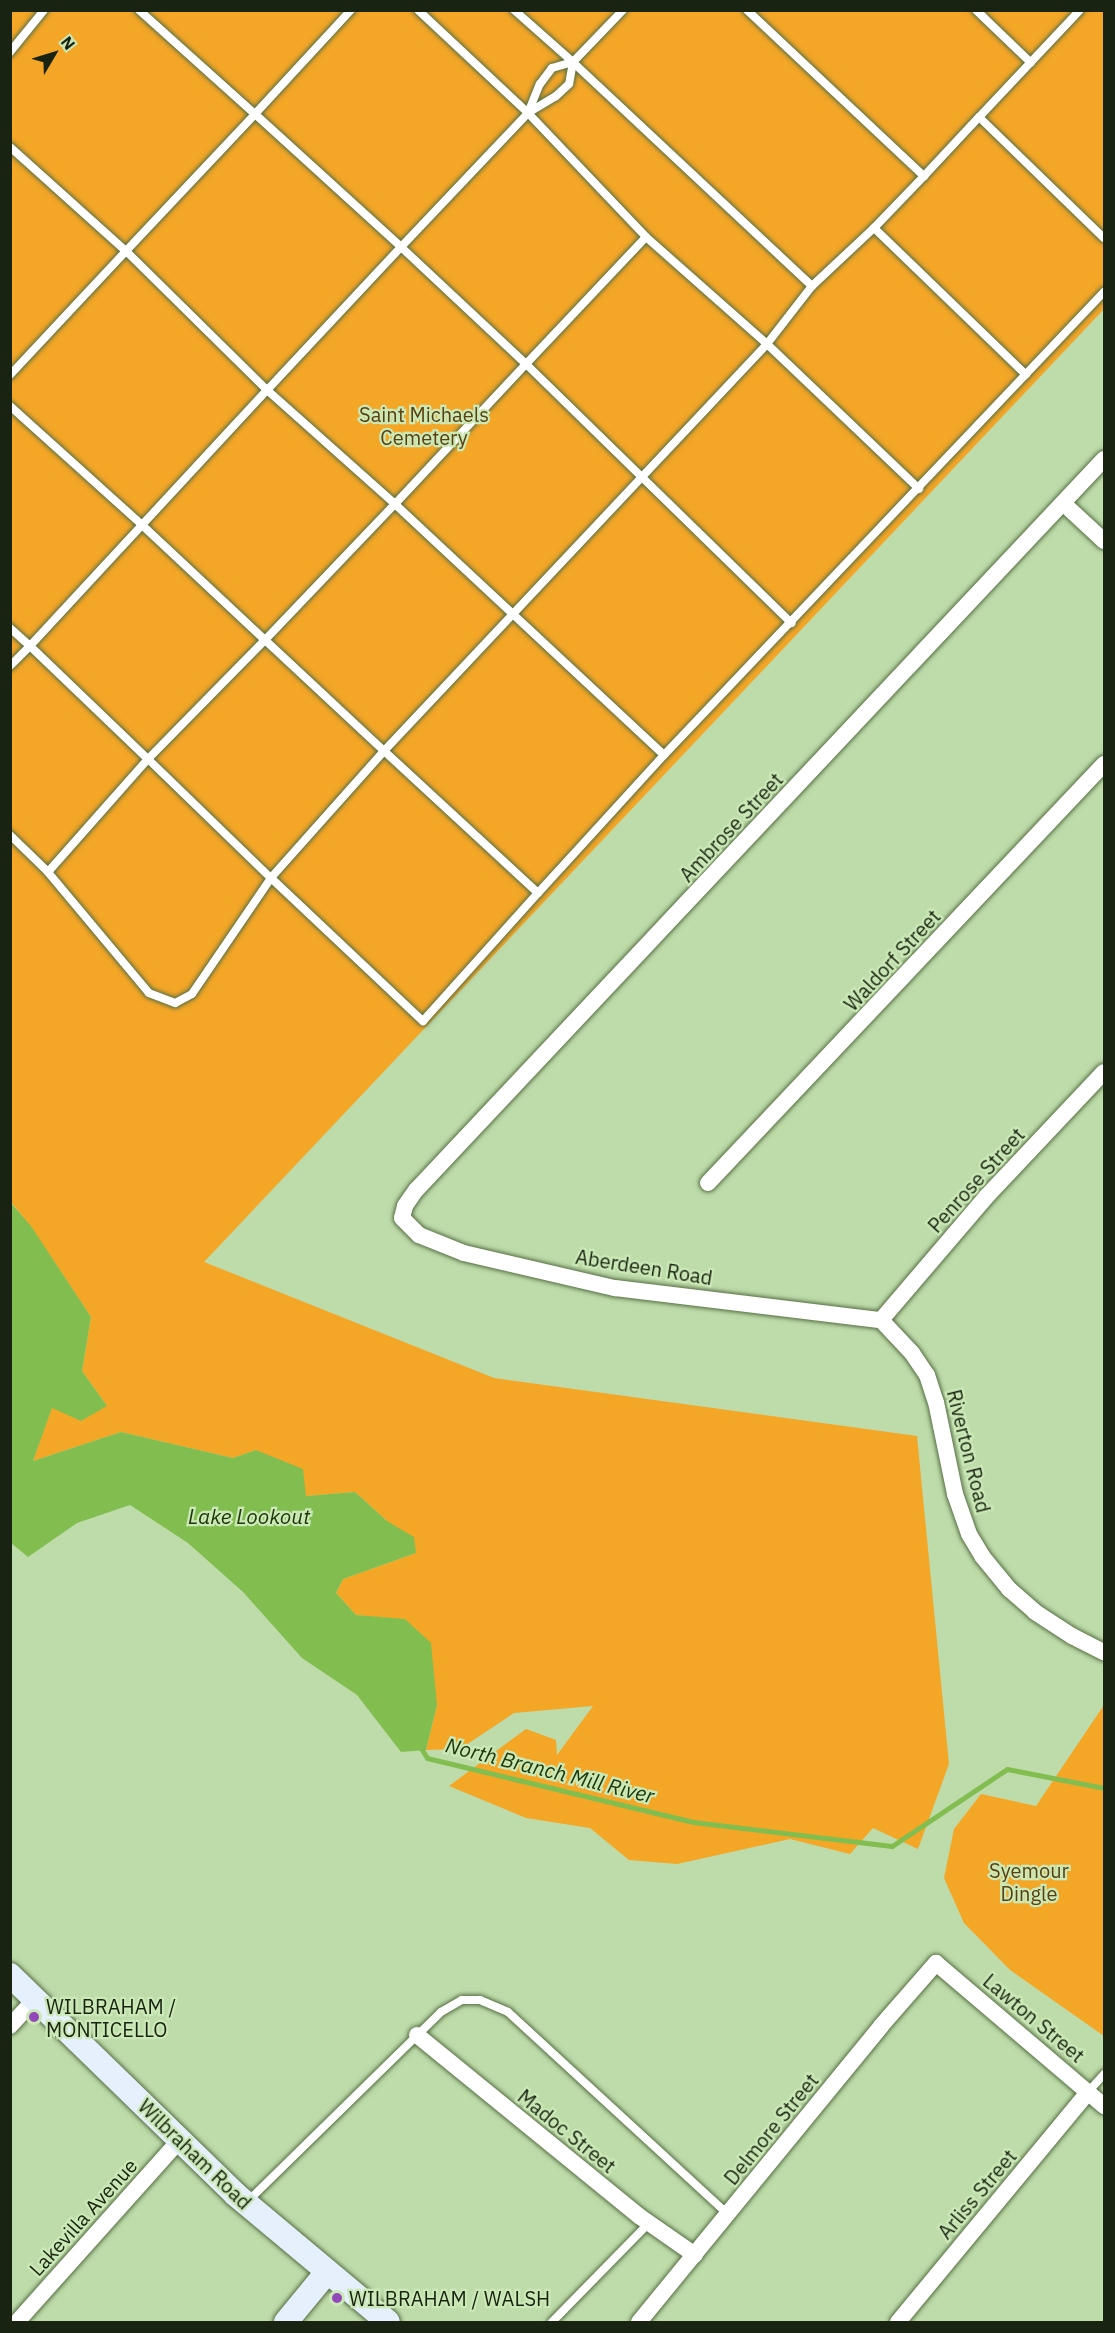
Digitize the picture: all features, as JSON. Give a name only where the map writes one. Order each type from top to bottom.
[{"type":"main road","name":"Wilbraham Road","points":[[10,1975],[246,2204],[388,2322]]},
{"type":"main road","points":[[286,2322],[327,2272]]},
{"type":"street","name":"Ambrose Street","points":[[408,1227],[402,1214],[416,1190],[1104,459]]},
{"type":"street","points":[[1063,503],[1104,541]]},
{"type":"street","name":"Waldorf Street","points":[[708,1183],[1104,764]]},
{"type":"street","name":"Penrose Street","points":[[881,1320],[987,1197],[1104,1072]]},
{"type":"street","name":"Aberdeen Road","points":[[408,1227],[426,1239],[464,1253],[615,1288],[881,1320]]},
{"type":"street","name":"Riverton Road","points":[[881,1320],[908,1348],[927,1375],[936,1402],[955,1494],[969,1534],[982,1557],[1009,1589],[1035,1612],[1104,1652]]},
{"type":"street","name":"Lawton Street","points":[[936,1963],[1104,2106]]},
{"type":"street","name":"Delmore Street","points":[[639,2322],[936,1963]]},
{"type":"street","points":[[10,2026],[35,1999]]},
{"type":"street","name":"Madoc Street","points":[[417,2035],[649,2223],[695,2255]]},
{"type":"street","name":"Arliss Street","points":[[898,2322],[1088,2092]]},
{"type":"street","name":"Lakevilla Avenue","points":[[17,2322],[180,2140]]},
{"type":"lane","points":[[10,52],[44,10]]},
{"type":"lane","points":[[139,10],[525,364],[791,623]]},
{"type":"lane","points":[[10,375],[351,10]]},
{"type":"lane","points":[[418,10],[528,113],[646,237],[767,344],[919,489]]},
{"type":"lane","points":[[514,10],[573,62],[812,286]]},
{"type":"lane","points":[[528,113],[540,84],[552,68],[573,62],[623,10]]},
{"type":"lane","points":[[747,10],[924,176]]},
{"type":"lane","points":[[976,10],[1031,63]]},
{"type":"lane","points":[[10,835],[48,872],[149,993],[175,1003],[192,994],[271,878],[384,751],[767,344],[812,286],[874,228],[1080,10]]},
{"type":"lane","points":[[10,666],[528,113],[556,96],[569,84],[573,62]]},
{"type":"lane","points":[[979,117],[1104,238]]},
{"type":"lane","points":[[10,147],[126,251],[267,390],[395,504],[664,755]]},
{"type":"lane","points":[[874,228],[1026,375]]},
{"type":"lane","points":[[48,872],[148,759],[395,504],[646,237]]},
{"type":"lane","points":[[10,628],[423,1021],[664,755],[1104,292]]},
{"type":"lane","points":[[10,406],[142,525],[538,893]]},
{"type":"lane","points":[[246,2204],[441,2012],[462,2000],[480,2000],[508,2012],[728,2214]]},
{"type":"lane","points":[[1088,2092],[1104,2074]]},
{"type":"lane","points":[[552,2322],[649,2223]]},
{"type":"green space","name":"Saint Michaels Cemetery","points":[[10,11],[1104,11],[1104,309],[204,1262],[494,1378],[917,1436],[949,1764],[918,1849],[873,1828],[850,1854],[790,1839],[677,1864],[629,1860],[590,1828],[526,1818],[449,1786],[526,1729],[556,1740],[557,1755],[593,1706],[514,1713],[460,1749],[426,1750],[437,1705],[405,1620],[356,1615],[336,1593],[343,1579],[416,1553],[387,1521],[355,1492],[306,1496],[256,1450],[233,1458],[121,1432],[33,1461],[52,1407],[107,1406],[82,1371],[91,1317],[31,1227],[11,1202]]},
{"type":"green space","name":"Syemour Dingle","points":[[1104,1705],[1104,2036],[1010,1970],[964,1923],[944,1878],[954,1829],[981,1794],[1036,1806]]},
{"type":"water","name":"Lake Lookout","points":[[10,1202],[31,1226],[91,1317],[82,1371],[107,1406],[81,1421],[52,1408],[33,1461],[121,1432],[233,1458],[256,1450],[303,1469],[306,1496],[355,1492],[387,1521],[414,1537],[416,1553],[343,1579],[336,1593],[356,1615],[405,1619],[431,1643],[437,1705],[426,1750],[401,1752],[357,1695],[302,1658],[243,1592],[188,1543],[130,1505],[77,1523],[28,1557],[11,1543]]},
{"type":"waterway","name":"North Branch Mill River","points":[[419,1745],[427,1758],[693,1822],[892,1846],[1007,1769],[1104,1788]]},
{"type":"place","name":"WILBRAHAM / MONTICELLO","points":[[34,2017]]},
{"type":"place","name":"WILBRAHAM / WALSH","points":[[337,2298]]}]
